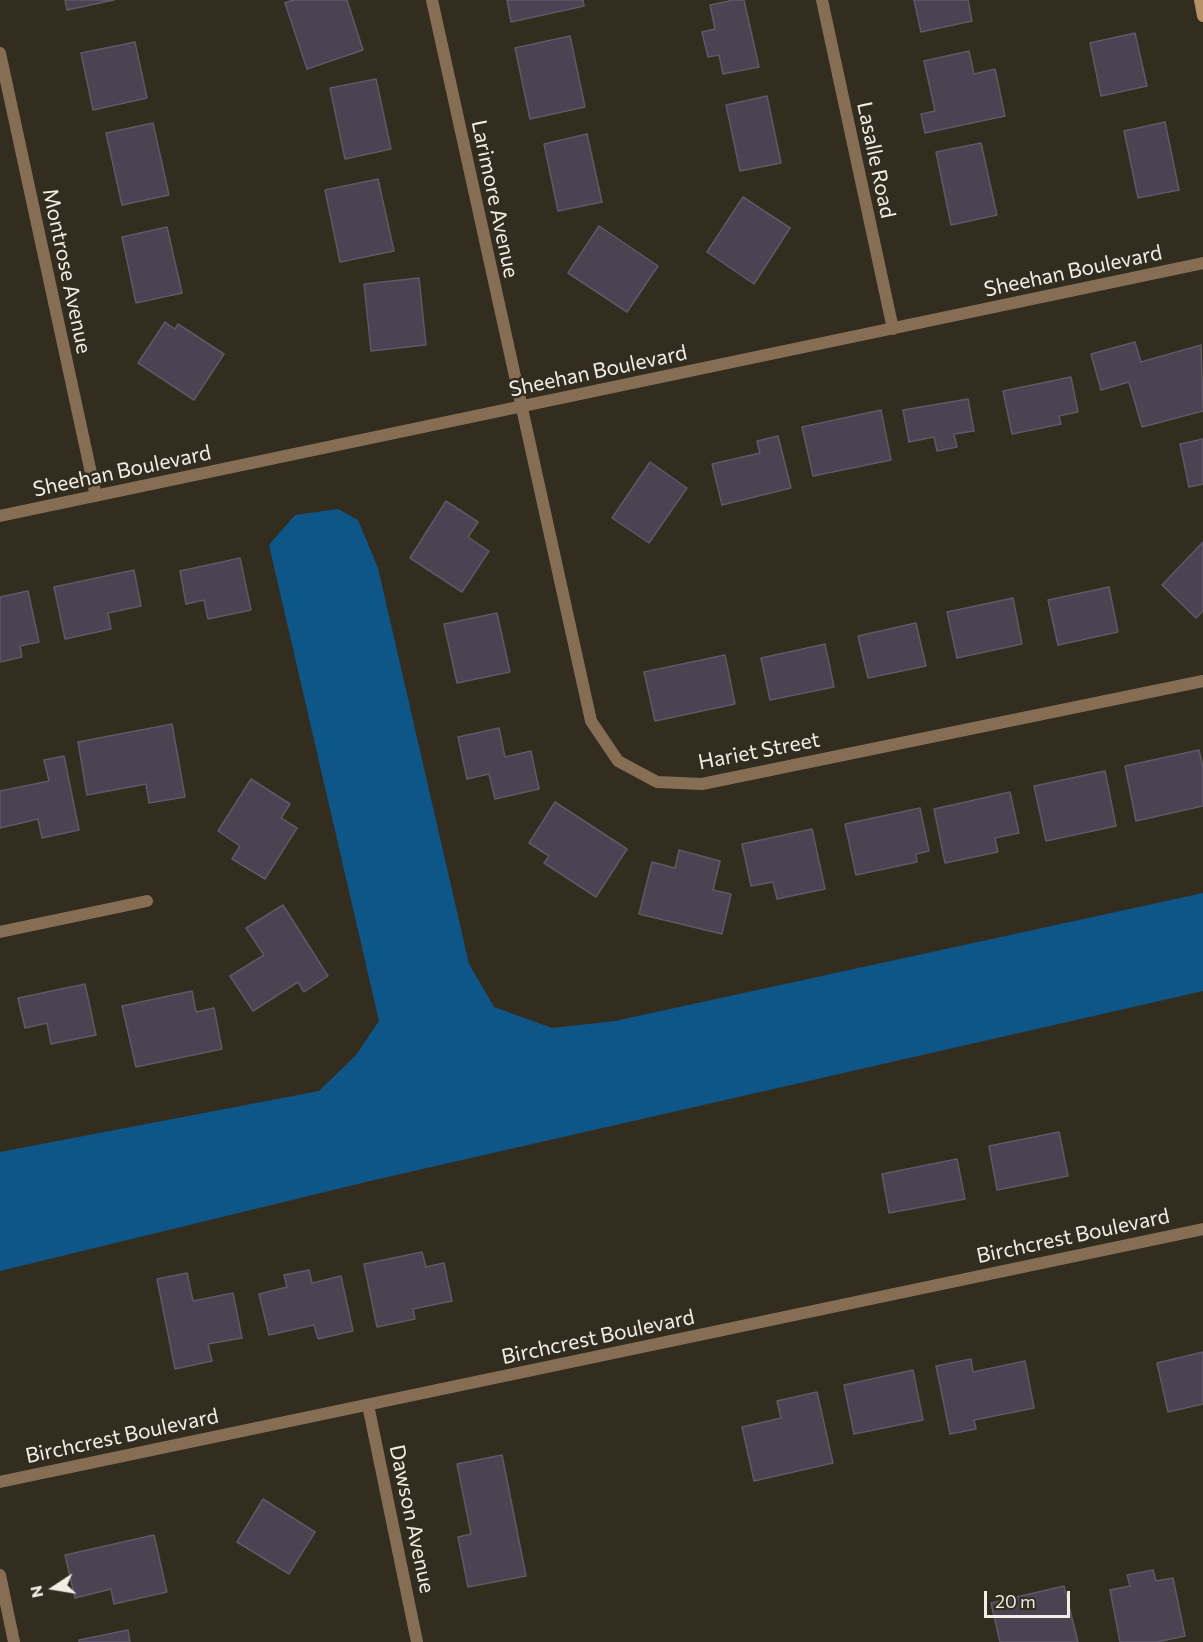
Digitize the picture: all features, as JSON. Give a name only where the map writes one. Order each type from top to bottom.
[{"type":"street","name":"Larimore Avenue","points":[[432,0],[520,407]]},
{"type":"street","name":"Lasalle Road","points":[[822,0],[893,329]]},
{"type":"street","points":[[1200,0],[1203,16]]},
{"type":"street","name":"Montrose Avenue","points":[[0,53],[96,496]]},
{"type":"street","name":"Sheehan Boulevard","points":[[0,516],[1203,263]]},
{"type":"street","name":"Hariet Street","points":[[520,407],[591,721],[618,761],[657,782],[702,784],[1203,681]]},
{"type":"street","points":[[0,932],[147,901]]},
{"type":"street","name":"Birchcrest Boulevard","points":[[0,1482],[1203,1229]]},
{"type":"street","name":"Dawson Avenue","points":[[368,1405],[417,1642]]},
{"type":"street","points":[[0,1575],[14,1642]]},
{"type":"water","points":[[338,509],[358,520],[378,568],[469,964],[494,1007],[552,1028],[615,1021],[1203,893],[1203,991],[370,1181],[0,1271],[0,1152],[319,1091],[356,1055],[379,1021],[269,545],[295,515]]},
{"type":"building","points":[[65,0],[114,0],[67,10]]},
{"type":"building","points":[[293,0],[347,0],[363,50],[307,69],[285,3]]},
{"type":"building","points":[[507,0],[583,0],[584,6],[511,22]]},
{"type":"building","points":[[744,0],[759,67],[723,74],[719,55],[708,57],[702,32],[715,29],[710,5]]},
{"type":"building","points":[[914,0],[968,0],[972,21],[921,32]]},
{"type":"building","points":[[1135,33],[1147,86],[1101,96],[1090,43]]},
{"type":"building","points":[[570,36],[585,107],[530,119],[515,48]]},
{"type":"building","points":[[135,42],[147,98],[93,110],[81,53]]},
{"type":"building","points":[[969,51],[974,74],[995,69],[1005,116],[925,133],[921,114],[935,111],[924,61]]},
{"type":"building","points":[[376,79],[391,149],[345,159],[330,88]]},
{"type":"building","points":[[767,96],[781,163],[740,171],[726,105]]},
{"type":"building","points":[[1165,122],[1179,190],[1138,198],[1124,131]]},
{"type":"building","points":[[153,123],[169,195],[122,205],[106,133]]},
{"type":"building","points":[[587,134],[602,202],[558,211],[544,144]]},
{"type":"building","points":[[981,143],[997,215],[951,225],[936,152]]},
{"type":"building","points":[[378,179],[394,251],[340,262],[325,190]]},
{"type":"building","points":[[743,197],[790,228],[754,284],[707,252]]},
{"type":"building","points":[[599,226],[658,266],[627,312],[568,273]]},
{"type":"building","points":[[167,227],[182,293],[136,303],[122,237]]},
{"type":"building","points":[[419,278],[426,345],[371,351],[364,284]]},
{"type":"building","points":[[165,322],[175,329],[178,324],[224,354],[194,400],[138,363]]},
{"type":"building","points":[[1135,342],[1141,362],[1201,345],[1203,411],[1142,427],[1129,382],[1101,390],[1091,354]]},
{"type":"building","points":[[1071,377],[1078,412],[1059,416],[1061,424],[1012,434],[1003,391]]},
{"type":"building","points":[[968,399],[974,431],[954,434],[957,447],[937,451],[934,437],[909,442],[903,410]]},
{"type":"building","points":[[881,410],[891,460],[813,476],[802,427]]},
{"type":"building","points":[[778,436],[791,488],[722,505],[712,464],[760,453],[757,441]]},
{"type":"building","points":[[1203,439],[1203,484],[1189,487],[1180,444]]},
{"type":"building","points":[[650,462],[687,488],[649,543],[612,518]]},
{"type":"building","points":[[446,501],[478,522],[468,537],[489,551],[462,592],[410,558]]},
{"type":"building","points":[[1203,542],[1203,611],[1196,618],[1162,585]]},
{"type":"building","points":[[240,558],[251,610],[208,619],[204,600],[186,604],[180,571]]},
{"type":"building","points":[[134,570],[141,606],[108,613],[111,629],[65,639],[54,587]]},
{"type":"building","points":[[1109,587],[1118,632],[1058,645],[1048,600]]},
{"type":"building","points":[[28,591],[39,642],[20,646],[22,657],[0,662],[0,597]]},
{"type":"building","points":[[1013,598],[1022,644],[957,658],[947,612]]},
{"type":"building","points":[[497,613],[510,672],[457,683],[444,624]]},
{"type":"building","points":[[916,623],[926,666],[868,678],[858,636]]},
{"type":"building","points":[[825,644],[834,687],[770,700],[761,658]]},
{"type":"building","points":[[725,655],[735,704],[655,721],[644,672]]},
{"type":"building","points":[[172,724],[185,797],[149,803],[146,784],[87,795],[78,742]]},
{"type":"building","points":[[499,728],[505,757],[531,751],[539,789],[495,799],[489,774],[467,779],[458,737]]},
{"type":"building","points":[[1199,750],[1203,767],[1203,806],[1136,821],[1125,766]]},
{"type":"building","points":[[64,756],[79,830],[42,838],[38,819],[0,828],[0,791],[49,781],[44,760]]},
{"type":"building","points":[[1105,771],[1116,826],[1046,841],[1034,786]]},
{"type":"building","points":[[251,779],[290,804],[281,818],[297,828],[265,879],[232,859],[240,846],[218,831]]},
{"type":"building","points":[[1010,792],[1019,833],[995,838],[998,852],[945,863],[934,809]]},
{"type":"building","points":[[555,802],[627,849],[596,897],[544,863],[549,856],[529,843]]},
{"type":"building","points":[[920,808],[929,851],[916,854],[917,862],[856,875],[845,824]]},
{"type":"building","points":[[812,829],[825,889],[777,899],[773,882],[751,886],[742,844]]},
{"type":"building","points":[[679,850],[720,861],[713,890],[731,894],[722,934],[639,914],[652,862],[675,868]]},
{"type":"building","points":[[283,905],[328,976],[304,992],[298,982],[253,1011],[230,976],[264,955],[246,928]]},
{"type":"building","points":[[85,984],[96,1035],[51,1044],[47,1023],[25,1028],[18,998]]},
{"type":"building","points":[[192,991],[196,1012],[214,1008],[222,1049],[136,1067],[122,1006]]},
{"type":"building","points":[[1059,1132],[1068,1176],[997,1190],[989,1146]]},
{"type":"building","points":[[957,1159],[965,1199],[889,1213],[882,1174]]},
{"type":"building","points":[[422,1252],[426,1267],[444,1263],[452,1301],[413,1309],[415,1319],[377,1327],[364,1264]]},
{"type":"building","points":[[309,1270],[312,1283],[341,1276],[353,1331],[318,1339],[314,1325],[269,1335],[259,1294],[287,1287],[284,1275]]},
{"type":"building","points":[[187,1273],[193,1301],[233,1293],[242,1338],[208,1344],[212,1361],[175,1369],[157,1279]]},
{"type":"building","points":[[1203,1352],[1203,1404],[1168,1412],[1157,1363]]},
{"type":"building","points":[[971,1359],[973,1372],[1025,1361],[1034,1408],[974,1420],[976,1429],[950,1434],[936,1366]]},
{"type":"building","points":[[913,1370],[923,1420],[854,1434],[844,1385]]},
{"type":"building","points":[[817,1392],[833,1463],[754,1481],[742,1427],[781,1418],[777,1401]]},
{"type":"building","points":[[502,1455],[526,1576],[468,1587],[458,1537],[471,1534],[457,1464]]},
{"type":"building","points":[[263,1499],[315,1532],[289,1574],[237,1542]]},
{"type":"building","points":[[154,1535],[167,1592],[114,1604],[111,1589],[75,1598],[65,1555]]},
{"type":"building","points":[[1153,1570],[1156,1581],[1173,1578],[1185,1636],[1157,1642],[1120,1642],[1110,1590],[1130,1586],[1127,1575]]},
{"type":"building","points":[[1064,1586],[1078,1642],[1000,1642],[991,1603]]},
{"type":"building","points":[[128,1630],[130,1642],[79,1642],[79,1640]]}]
